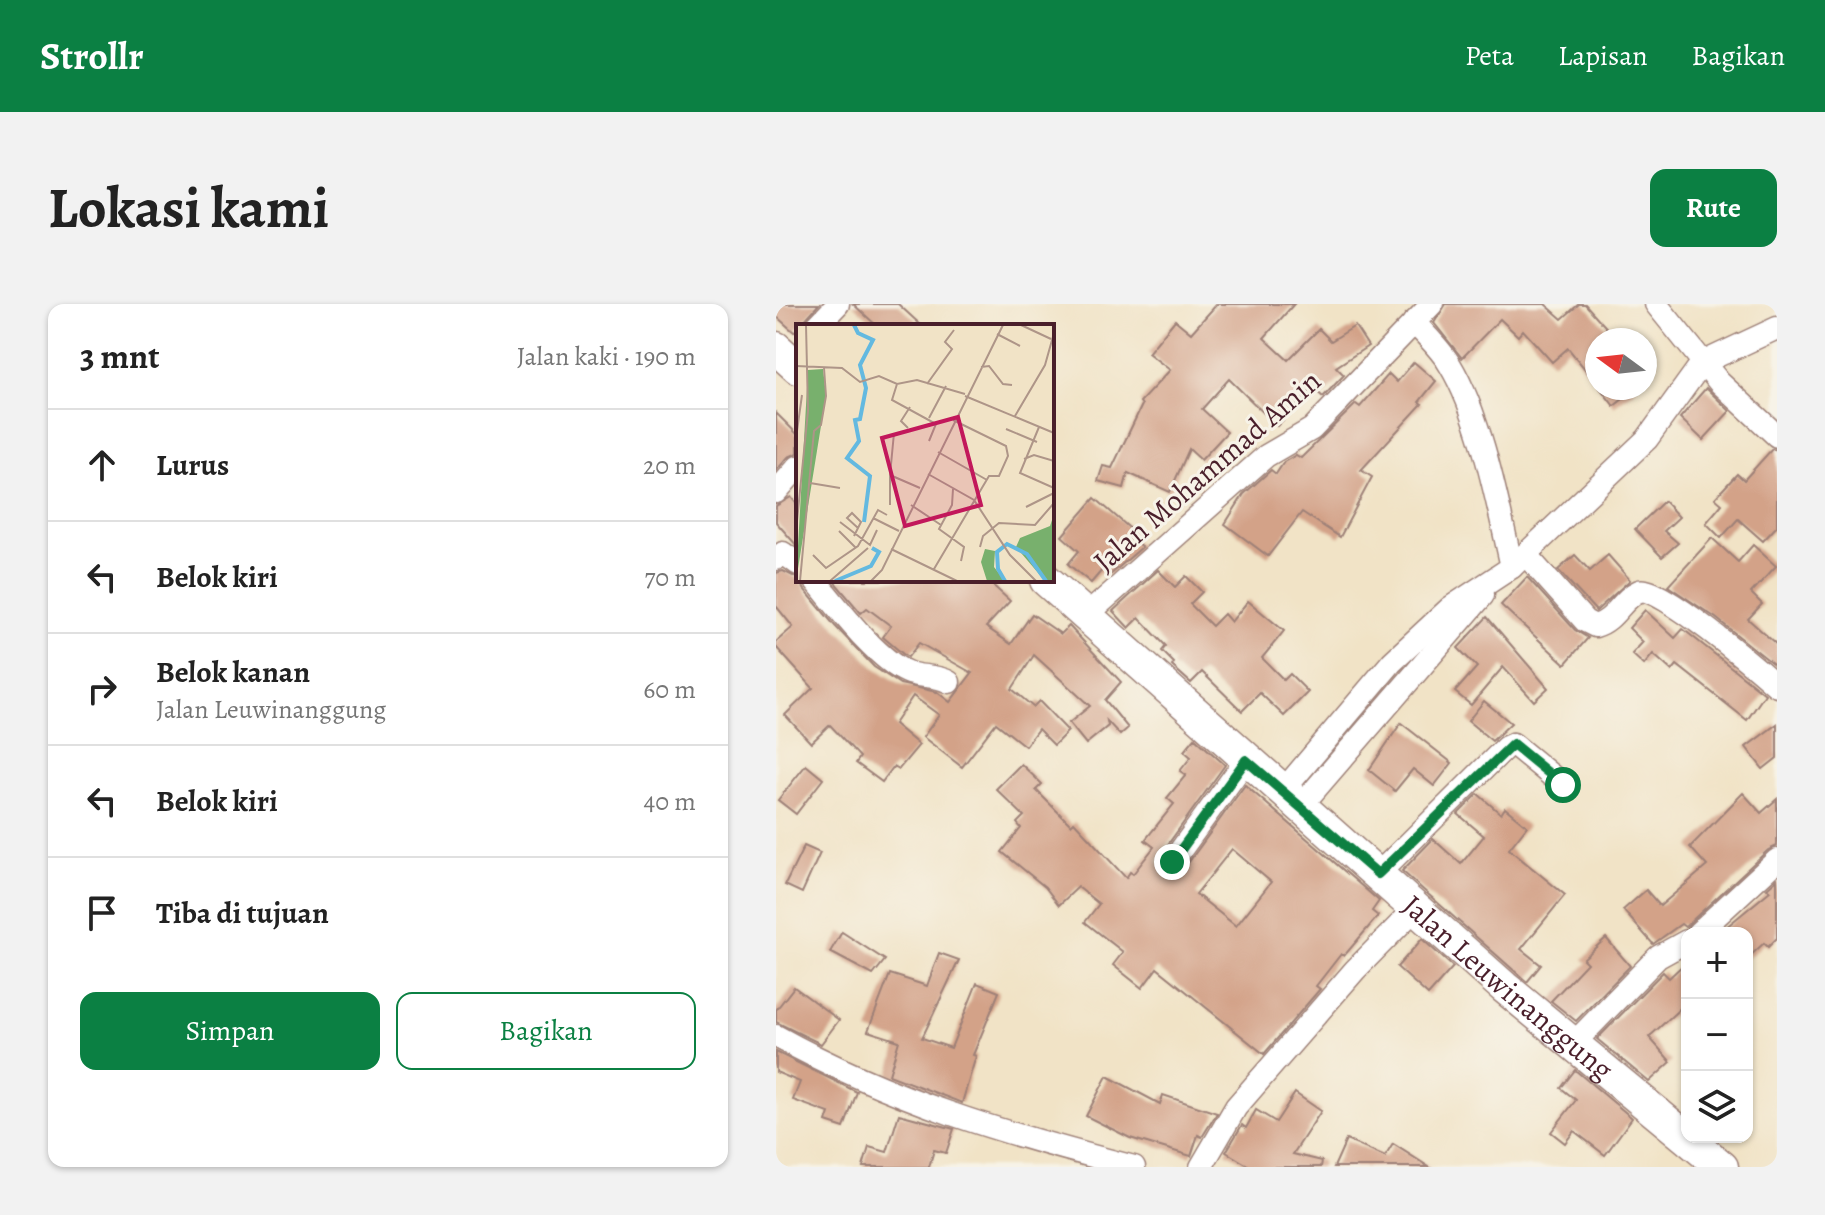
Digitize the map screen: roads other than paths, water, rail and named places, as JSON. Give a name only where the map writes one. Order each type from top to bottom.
[{"type":"main road","name":"Jalan Leuwinanggung","points":[[1048,582],[1088,614],[1291,800],[1573,1044],[1722,1167]]},
{"type":"street","points":[[819,324],[838,304]]},
{"type":"street","name":"Jalan Mohammad Amin","points":[[1088,614],[1266,456],[1312,429],[1432,304]]},
{"type":"street","points":[[1656,304],[1702,363],[1777,436]]},
{"type":"street","points":[[1414,322],[1450,365],[1519,561],[1585,621],[1595,626],[1605,623],[1636,592],[1648,591],[1689,615],[1777,686]]},
{"type":"street","points":[[1291,800],[1494,582],[1647,439],[1702,363],[1777,328]]},
{"type":"street","points":[[776,492],[796,469]]},
{"type":"street","points":[[817,582],[871,644],[904,670],[949,682]]},
{"type":"street","points":[[1378,874],[1513,744],[1563,785]]},
{"type":"street","points":[[1172,862],[1246,760]]},
{"type":"street","points":[[1704,927],[1777,860]]},
{"type":"street","points":[[1201,1167],[1236,1107],[1355,970],[1416,908]]},
{"type":"street","points":[[1573,1044],[1658,957],[1681,944]]},
{"type":"street","points":[[776,1036],[861,1081],[921,1105],[1134,1167]]}]
